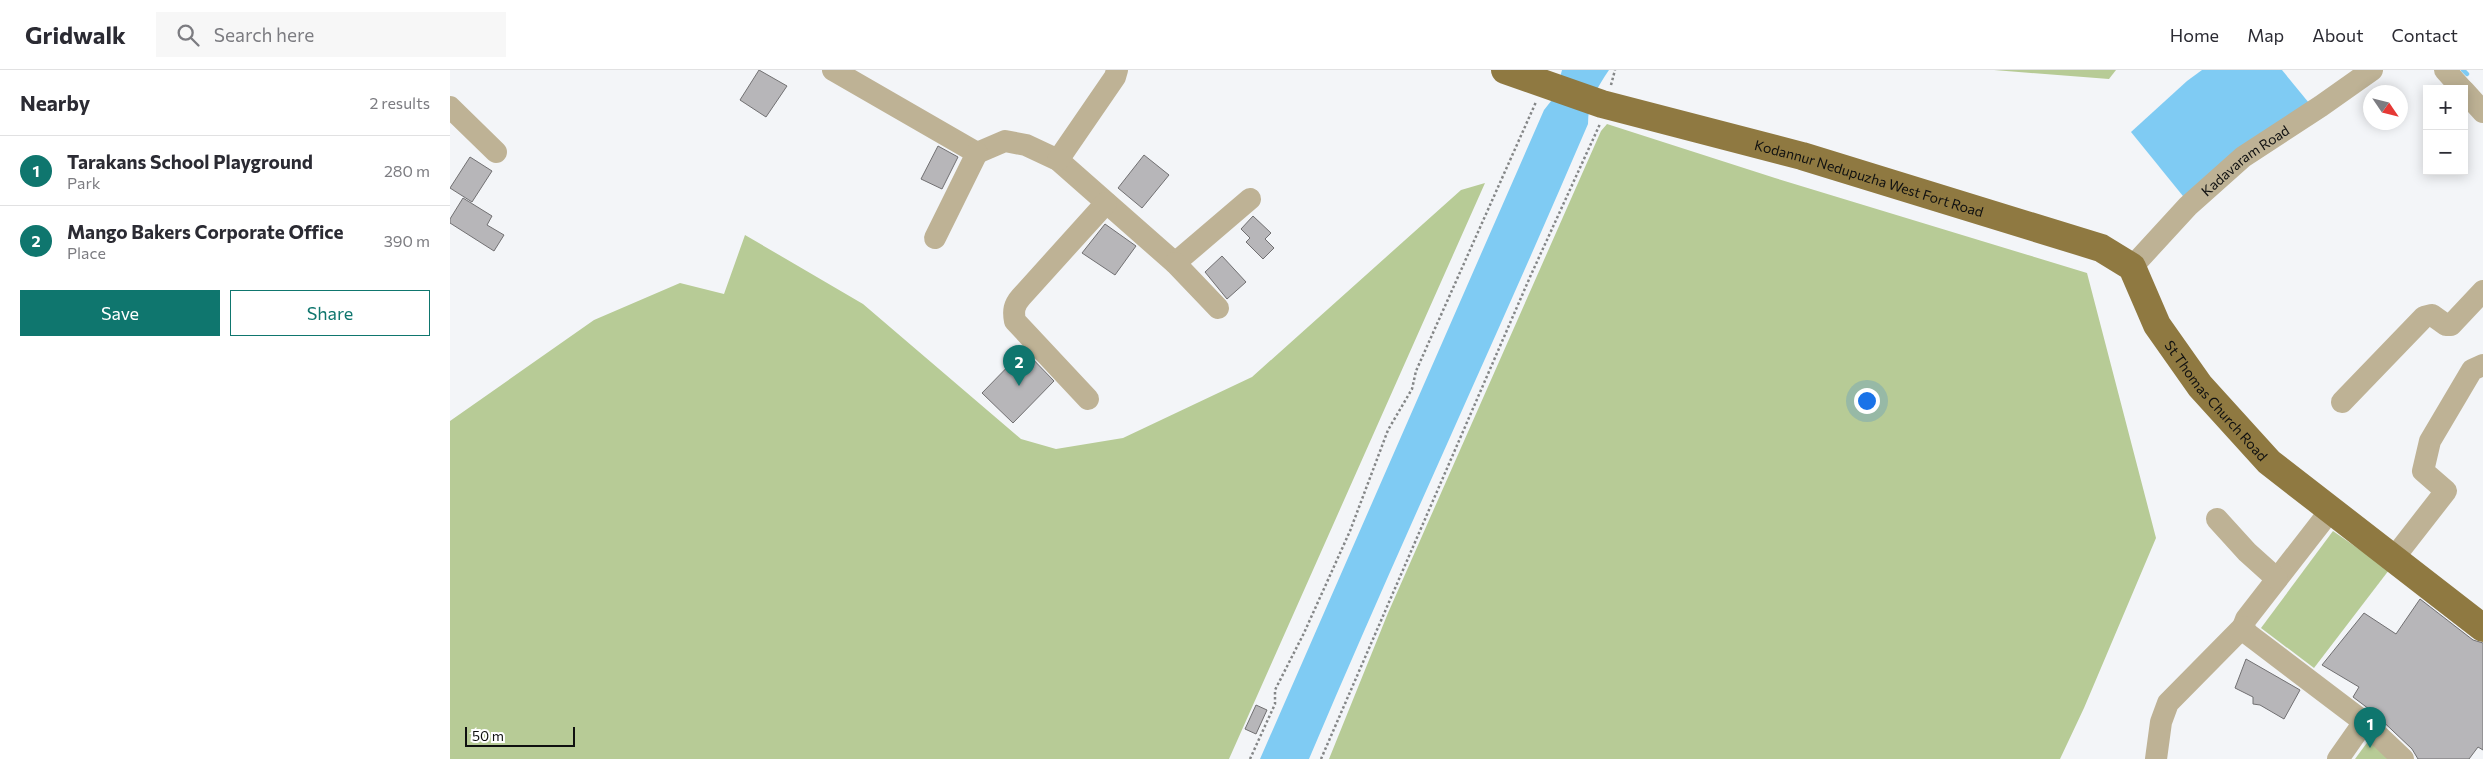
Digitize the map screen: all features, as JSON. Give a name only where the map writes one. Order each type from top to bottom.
[{"type":"main road","points":[[1505,70],[1605,105]]},
{"type":"main road","name":"Kodannur Nedupuzha West Fort Road","points":[[1605,105],[1802,156],[2102,248],[2132,267]]},
{"type":"main road","name":"St Thomas Church Road","points":[[2132,267],[2157,325],[2200,386],[2269,462],[2483,628]]},
{"type":"street","points":[[833,70],[977,153]]},
{"type":"street","points":[[1058,160],[1115,77],[1117,70]]},
{"type":"street","name":"Kadavaram Road","points":[[2132,267],[2188,206],[2243,157],[2372,70]]},
{"type":"street","points":[[2445,70],[2458,85]]},
{"type":"street","points":[[2468,96],[2483,112]]},
{"type":"street","points":[[450,107],[496,152]]},
{"type":"street","points":[[936,238],[977,153],[1005,141],[1026,145],[1058,160],[1175,263],[1218,308]]},
{"type":"street","points":[[1175,263],[1250,199]]},
{"type":"street","points":[[1088,399],[1015,321],[1013,313],[1015,305],[1021,297],[1106,203]]},
{"type":"street","points":[[2342,402],[2424,317],[2432,316],[2446,325],[2451,325],[2483,291]]},
{"type":"street","points":[[2393,559],[2446,491],[2423,471],[2430,441],[2472,370],[2483,365]]},
{"type":"street","points":[[2156,759],[2161,722],[2168,703],[2243,627],[2277,579],[2330,511]]},
{"type":"street","points":[[2217,519],[2247,552],[2277,579]]},
{"type":"street","points":[[2243,627],[2248,634],[2364,722],[2403,759]]},
{"type":"street","points":[[2338,759],[2364,722]]},
{"type":"path","points":[[1250,759],[1275,704],[1275,690],[1304,633],[1350,531],[1388,430],[1412,389],[1416,371],[1546,85]]},
{"type":"path","points":[[1321,759],[1605,105]]},
{"type":"green space","points":[[1994,70],[2116,70],[2109,79]]},
{"type":"green space","points":[[1607,124],[1775,178],[2087,273],[2156,538],[2084,708],[2060,759],[1329,759],[1388,613],[1601,131]]},
{"type":"green space","points":[[1485,183],[1229,759],[450,759],[450,421],[594,320],[680,283],[724,294],[745,235],[863,304],[1021,439],[1056,449],[1123,438],[1252,377],[1461,190]]},
{"type":"green space","points":[[2333,531],[2389,570],[2314,668],[2261,628]]},
{"type":"green space","points":[[2369,740],[2388,759],[2355,759]]},
{"type":"water","points":[[1562,70],[1609,70],[1594,96],[1588,116],[1588,124],[1309,759],[1260,759],[1544,110],[1555,96]]},
{"type":"water","points":[[2202,70],[2282,70],[2309,103],[2187,201],[2131,132],[2187,81]]},
{"type":"building","points":[[759,70],[787,86],[766,117],[740,100]]},
{"type":"building","points":[[938,146],[958,157],[942,189],[921,179]]},
{"type":"building","points":[[1144,155],[1169,175],[1142,208],[1118,188]]},
{"type":"building","points":[[470,157],[492,171],[472,202],[450,188]]},
{"type":"building","points":[[463,198],[492,216],[487,225],[504,235],[494,251],[450,223],[450,219]]},
{"type":"building","points":[[1253,216],[1271,233],[1265,239],[1274,248],[1263,259],[1246,242],[1250,238],[1241,229]]},
{"type":"building","points":[[1105,224],[1136,246],[1115,275],[1082,253]]},
{"type":"building","points":[[1222,256],[1246,282],[1227,299],[1205,272]]},
{"type":"building","points":[[1024,350],[1054,381],[1013,423],[982,393]]},
{"type":"building","points":[[2420,599],[2473,640],[2483,643],[2483,750],[2478,747],[2469,759],[2418,759],[2412,749],[2373,712],[2353,697],[2359,687],[2322,665],[2364,613],[2396,634]]},
{"type":"building","points":[[2246,659],[2300,690],[2284,719],[2260,705],[2253,704],[2253,697],[2235,688]]},
{"type":"building","points":[[1256,705],[1267,710],[1256,734],[1245,729]]},
{"type":"waterway","points":[[2463,70],[2467,74]]},
{"type":"place","name":"Mango Bakers Corporate Office","points":[[1019,386]]},
{"type":"place","name":"Tarakans School Playground","points":[[2370,748]]}]
